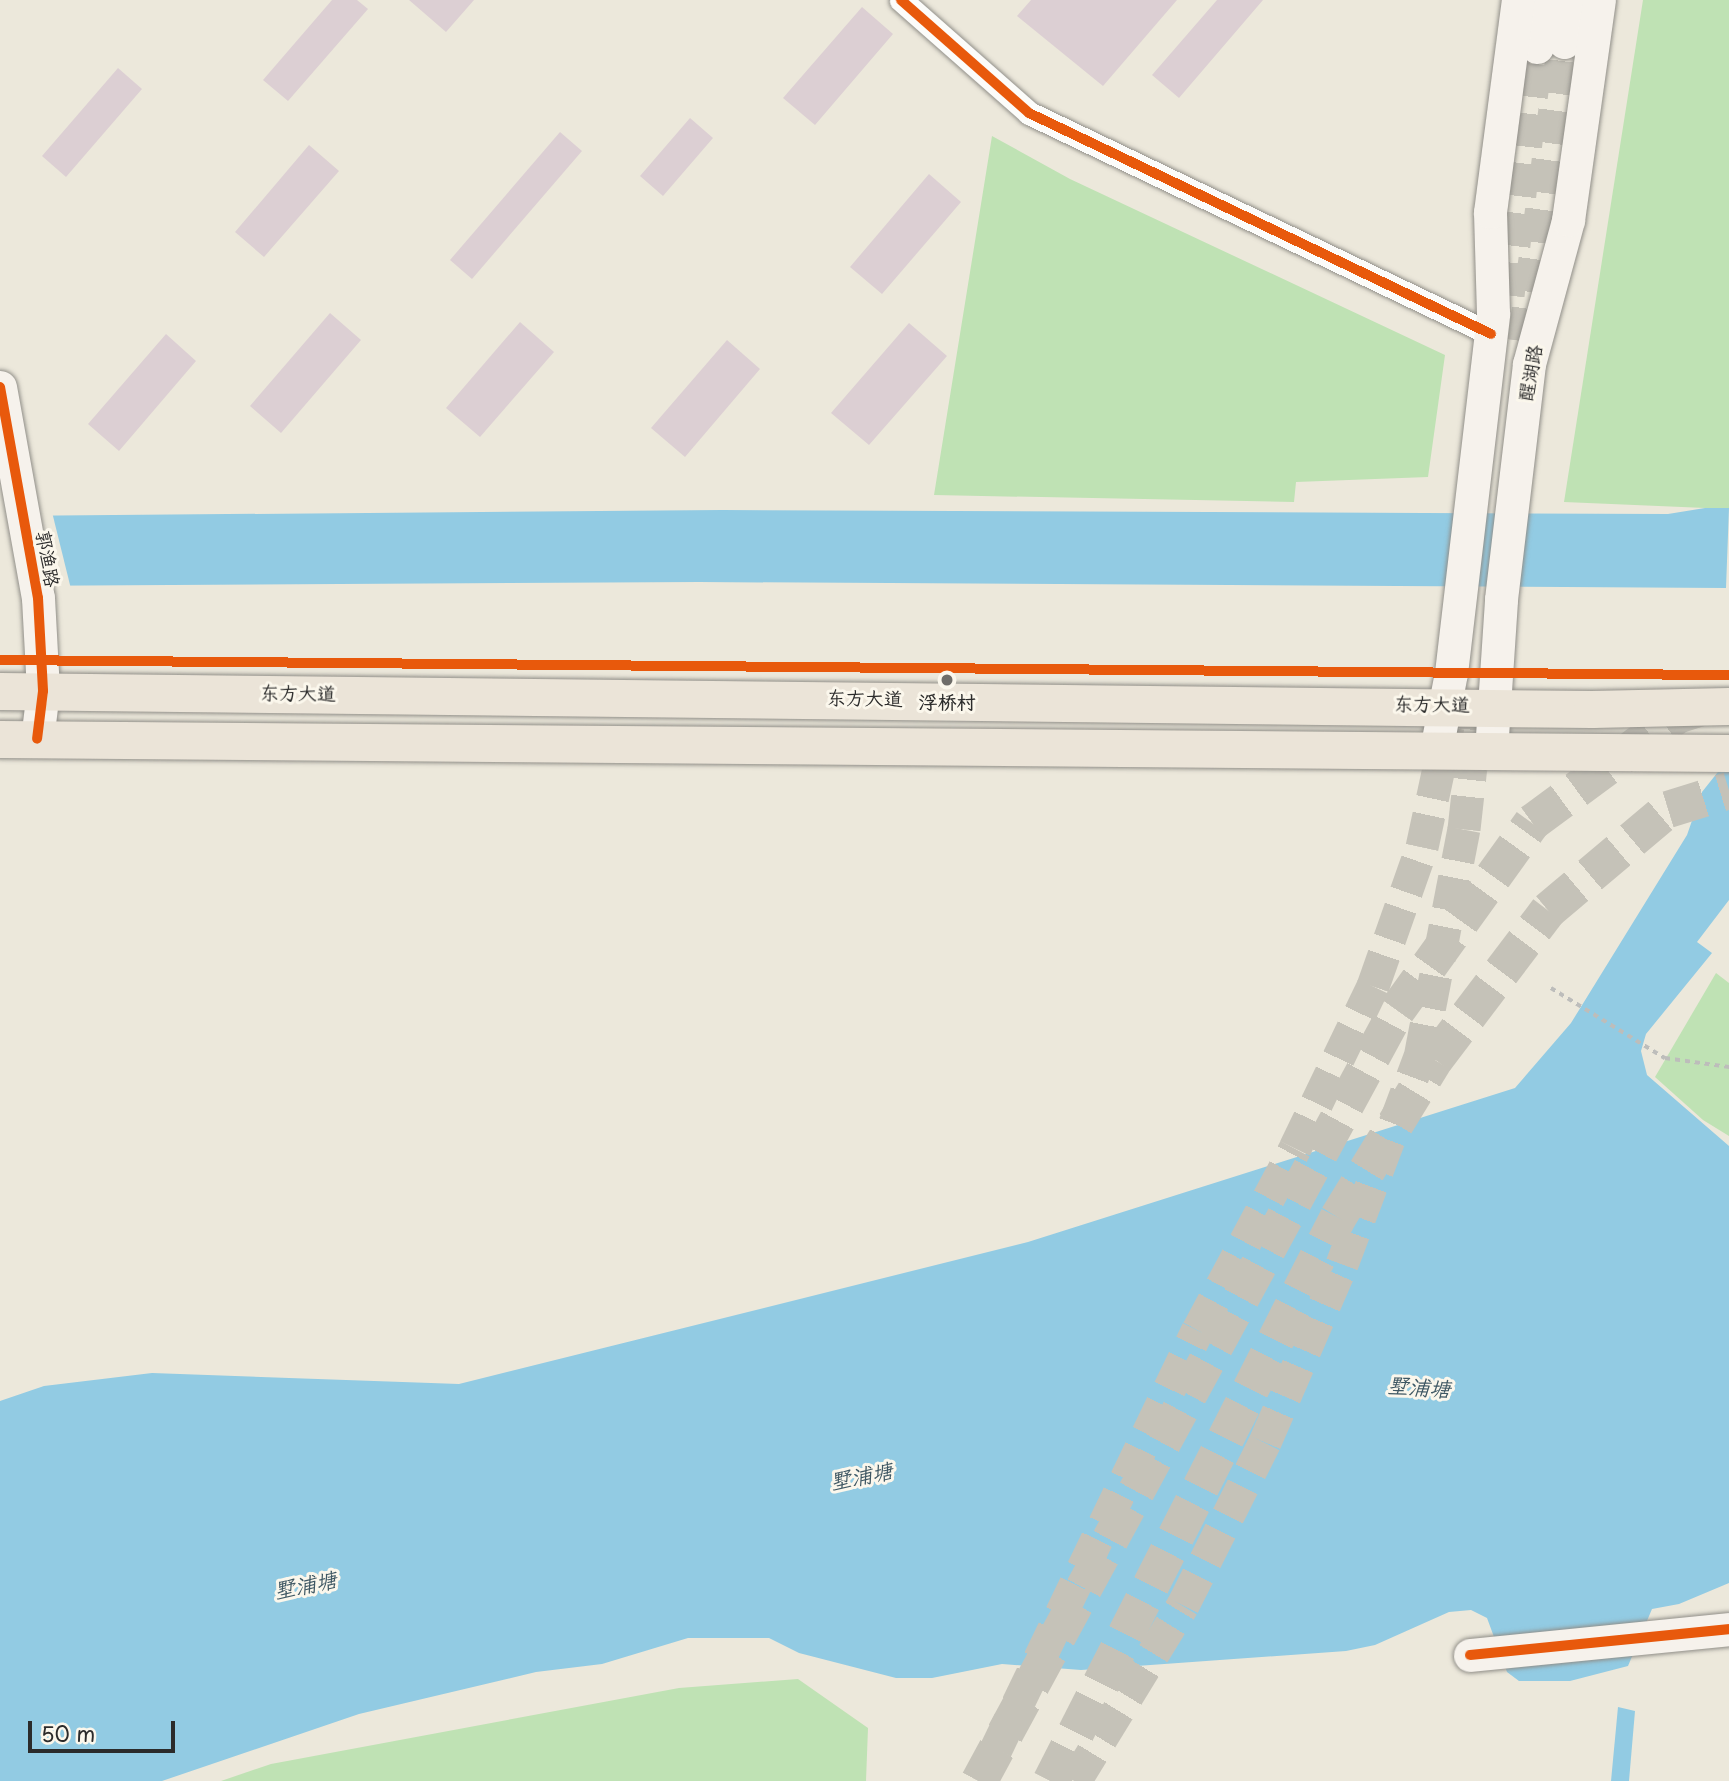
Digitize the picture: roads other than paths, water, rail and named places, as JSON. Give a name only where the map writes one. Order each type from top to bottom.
[{"type":"main road","points":[[1436,750],[1458,600],[1491,334],[1490,212],[1518,0]]},
{"type":"main road","points":[[1544,0],[1550,44],[1573,0]]},
{"type":"main road","name":"醒湖路","points":[[1491,751],[1501,599],[1529,364],[1568,220],[1599,0]]},
{"type":"main road","name":"郭渔路","points":[[0,387],[38,598],[43,691],[37,739]]},
{"type":"main road","name":"东方大道","points":[[0,691],[1729,706]]},
{"type":"main road","points":[[0,738],[1726,753]]},
{"type":"main road","points":[[1475,1654],[1724,1629]]},
{"type":"street","points":[[901,0],[1029,113],[1491,334]]},
{"type":"water","points":[[1705,508],[1729,508],[1726,588],[699,582],[0,586],[0,516],[722,510],[1668,514]]},
{"type":"water","name":"墅浦塘","points":[[1729,758],[1729,900],[1697,942],[1712,953],[1646,1034],[1641,1051],[1647,1075],[1729,1146],[1729,1583],[1679,1604],[1652,1609],[1628,1666],[1570,1681],[1519,1681],[1507,1672],[1487,1618],[1471,1610],[1449,1612],[1375,1645],[1346,1651],[1081,1670],[1002,1664],[932,1678],[896,1678],[799,1653],[769,1638],[688,1638],[602,1664],[536,1672],[359,1714],[162,1781],[0,1781],[0,1401],[44,1386],[152,1373],[459,1384],[1028,1242],[1515,1088],[1571,1023],[1687,835],[1702,792]]},
{"type":"water","points":[[1618,1707],[1635,1711],[1629,1781],[1611,1781]]},
{"type":"tunnel","points":[[1524,341],[1564,42]]},
{"type":"tunnel","points":[[1508,295],[1537,47]]},
{"type":"tunnel","points":[[1075,1781],[1183,1605],[1265,1442],[1342,1264],[1420,1057],[1464,829],[1480,683]]},
{"type":"tunnel","points":[[979,1781],[1397,1010],[1532,822],[1677,715],[1705,706]]},
{"type":"tunnel","points":[[996,1749],[1198,1330],[1295,1148],[1373,986],[1422,847],[1448,726]]},
{"type":"tunnel","points":[[1051,1781],[1338,1217],[1435,1059],[1548,910],[1668,809],[1729,790]]},
{"type":"place","name":"浮桥村","points":[[947,680]]}]
